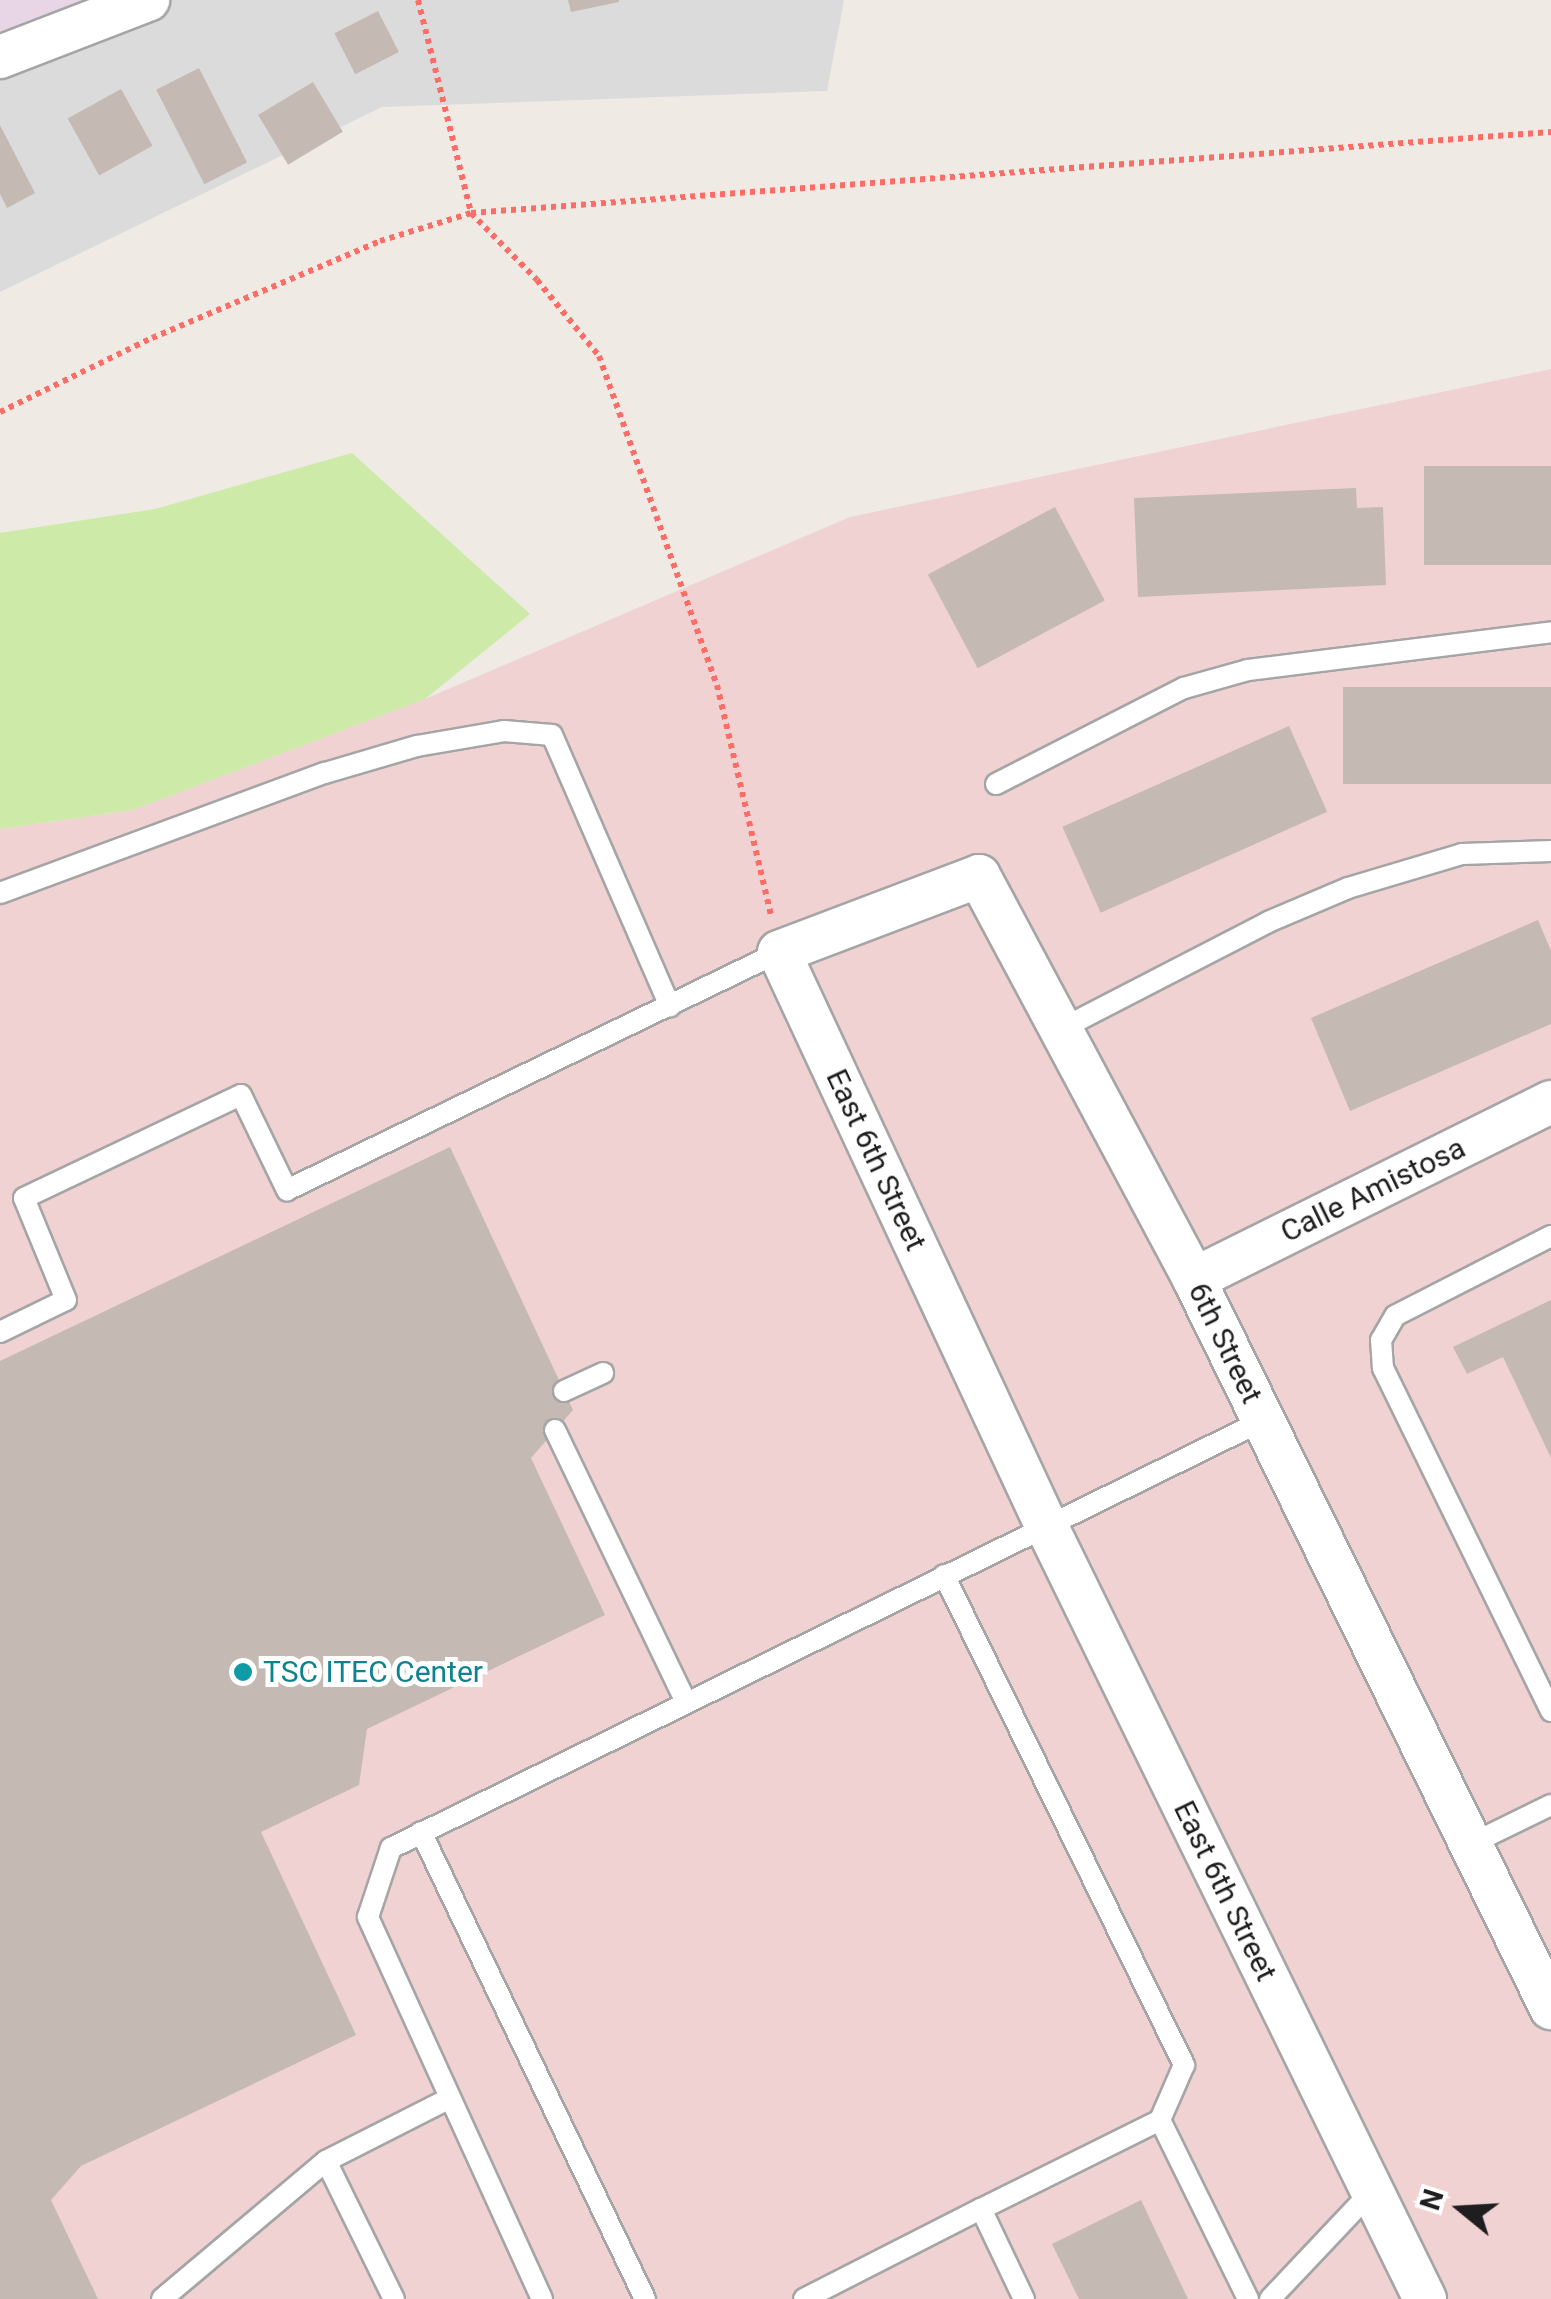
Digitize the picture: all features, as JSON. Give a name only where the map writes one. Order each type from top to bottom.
[{"type":"street","points":[[0,57],[148,0]]},
{"type":"street","name":"6th Street","points":[[779,952],[979,876],[1194,1279],[1551,2008]]},
{"type":"street","name":"East 6th Street","points":[[779,952],[1046,1525],[1425,2299]]},
{"type":"street","name":"Calle Amistosa","points":[[1194,1279],[1551,1102]]},
{"type":"lane","points":[[996,784],[1184,688],[1248,670],[1551,632]]},
{"type":"lane","points":[[0,892],[325,773],[417,746],[504,731],[552,735],[670,1007]]},
{"type":"lane","points":[[1061,1029],[1268,922],[1348,888],[1462,854],[1551,851]]},
{"type":"lane","points":[[0,1332],[66,1300],[24,1198],[241,1095],[287,1190],[779,952]]},
{"type":"lane","points":[[1551,1236],[1395,1316],[1381,1340],[1383,1368],[1551,1711]]},
{"type":"lane","points":[[564,1391],[603,1373]]},
{"type":"lane","points":[[542,2299],[368,1917],[391,1848],[1264,1420]]},
{"type":"lane","points":[[555,1430],[686,1702]]},
{"type":"lane","points":[[804,2299],[1160,2120],[1184,2065],[944,1575]]},
{"type":"lane","points":[[1471,1844],[1551,1806]]},
{"type":"lane","points":[[422,1832],[645,2299]]},
{"type":"lane","points":[[162,2299],[326,2162],[450,2098]]},
{"type":"lane","points":[[1160,2120],[1248,2299]]},
{"type":"lane","points":[[326,2162],[394,2299]]},
{"type":"lane","points":[[1270,2299],[1372,2191]]},
{"type":"lane","points":[[981,2209],[1024,2299]]},
{"type":"path","points":[[418,0],[471,213],[537,280],[599,356],[717,685],[779,952]]},
{"type":"path","points":[[0,412],[152,338],[345,256],[471,213],[1551,132]]},
{"type":"shaded area","points":[[0,0],[90,0],[0,41]]},
{"type":"shaded area","points":[[90,0],[844,0],[827,91],[382,107],[0,292],[0,41]]},
{"type":"shaded area","points":[[1551,369],[1551,2299],[0,2299],[0,829],[133,810],[425,699],[850,517]]},
{"type":"green space","points":[[352,453],[530,614],[425,699],[133,810],[0,829],[0,533],[155,509]]},
{"type":"building","points":[[568,0],[619,0],[619,2],[571,12]]},
{"type":"building","points":[[378,11],[399,52],[355,74],[334,33]]},
{"type":"building","points":[[199,68],[247,162],[204,184],[156,90]]},
{"type":"building","points":[[313,82],[343,132],[288,165],[258,115]]},
{"type":"building","points":[[121,89],[153,146],[99,175],[68,119]]},
{"type":"building","points":[[0,125],[35,193],[7,208],[0,194]]},
{"type":"building","points":[[1424,466],[1551,466],[1551,565],[1424,565]]},
{"type":"building","points":[[1356,488],[1357,508],[1383,507],[1386,585],[1138,597],[1134,498]]},
{"type":"building","points":[[1055,507],[1105,601],[978,668],[928,575]]},
{"type":"building","points":[[1343,687],[1551,687],[1551,784],[1343,784]]},
{"type":"building","points":[[1289,726],[1327,812],[1101,913],[1062,827]]},
{"type":"building","points":[[1538,920],[1551,951],[1551,1024],[1350,1111],[1311,1018]]},
{"type":"building","name":"TSC ITEC Center","points":[[450,1147],[573,1410],[531,1458],[605,1615],[367,1729],[359,1785],[261,1832],[356,2035],[81,2166],[51,2200],[98,2299],[0,2299],[0,1361]]},
{"type":"building","points":[[1551,1300],[1551,1458],[1503,1357],[1467,1374],[1453,1347]]},
{"type":"building","points":[[1141,2200],[1188,2299],[1079,2299],[1052,2244]]},
{"type":"place","name":"TSC ITEC Center","points":[[243,1672]]}]
